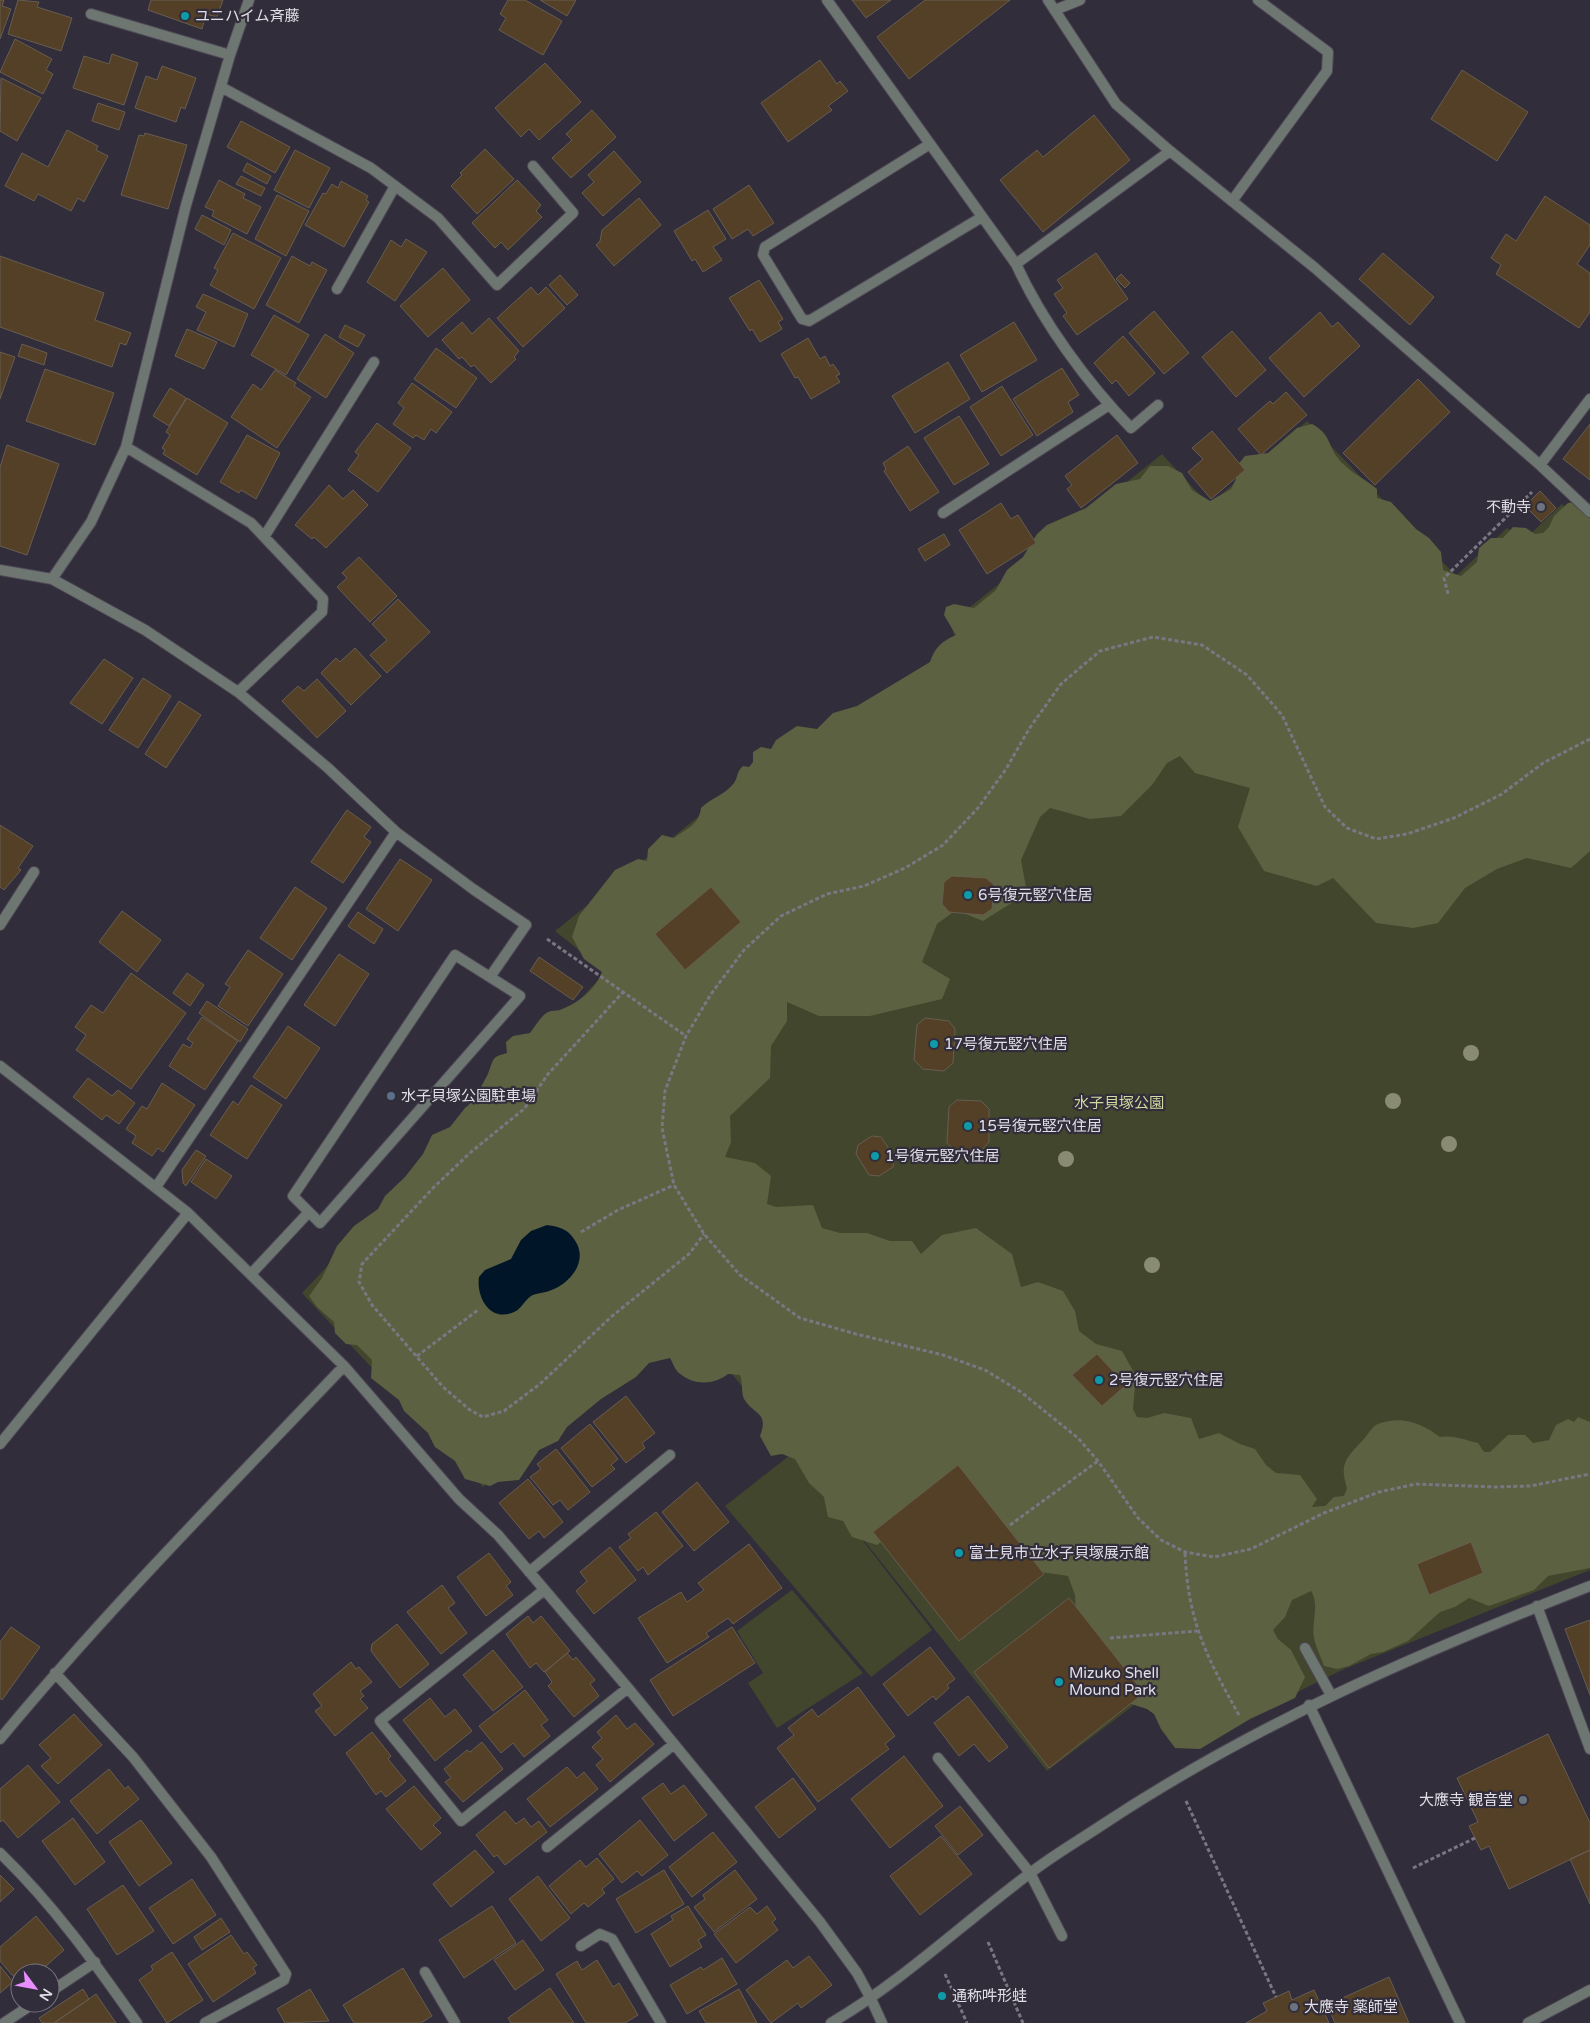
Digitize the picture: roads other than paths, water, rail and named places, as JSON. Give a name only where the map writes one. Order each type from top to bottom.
[{"type":"street","points":[[52,579],[91,522],[126,447],[186,205],[230,56],[249,0]]},
{"type":"street","points":[[827,0],[1016,264],[1026,285],[1067,348],[1109,405],[1131,428],[1158,405]]},
{"type":"street","points":[[1048,0],[1116,104],[1170,151],[1315,268],[1540,465],[1590,512]]},
{"type":"street","points":[[1055,10],[1080,0]]},
{"type":"street","points":[[1232,201],[1327,71],[1328,52],[1258,0]]},
{"type":"street","points":[[91,14],[230,56]]},
{"type":"street","points":[[221,87],[371,168],[438,218],[497,285],[573,213],[533,166]]},
{"type":"street","points":[[930,144],[765,247],[763,255],[802,319],[809,322],[982,217]]},
{"type":"street","points":[[1016,264],[1170,151]]},
{"type":"street","points":[[337,290],[394,186]]},
{"type":"street","points":[[264,537],[374,362]]},
{"type":"street","points":[[1540,465],[1590,399]]},
{"type":"street","points":[[943,513],[1109,405]]},
{"type":"street","points":[[126,447],[251,524],[323,599],[322,612],[238,692]]},
{"type":"street","points":[[0,570],[52,579],[146,630],[238,692],[328,768],[396,832],[473,889],[526,925],[490,977]]},
{"type":"street","points":[[156,1187],[396,832]]},
{"type":"street","points":[[0,925],[34,872]]},
{"type":"street","points":[[455,955],[490,977],[520,996],[320,1223],[294,1196],[455,955]]},
{"type":"street","points":[[0,1066],[188,1213],[344,1366],[459,1499],[498,1535],[628,1688],[820,1922],[857,1972],[882,2023]]},
{"type":"street","points":[[251,1274],[309,1212]]},
{"type":"street","points":[[0,1444],[188,1213]]},
{"type":"street","points":[[0,1739],[55,1672],[344,1366]]},
{"type":"street","points":[[529,1572],[670,1455]]},
{"type":"street","points":[[831,2023],[871,1999],[1030,1873],[1176,1778],[1250,1735],[1309,1705],[1434,1649],[1590,1586]]},
{"type":"street","points":[[544,1590],[380,1721],[461,1821],[628,1688]]},
{"type":"street","points":[[1537,1606],[1590,1749]]},
{"type":"street","points":[[1306,1648],[1331,1695]]},
{"type":"street","points":[[55,1672],[133,1757],[210,1857],[286,1974],[284,1980],[205,2023]]},
{"type":"street","points":[[1309,1705],[1460,2023]]},
{"type":"street","points":[[547,1847],[674,1744]]},
{"type":"street","points":[[938,1758],[1030,1873],[1062,1936]]},
{"type":"street","points":[[0,1854],[28,1880],[95,1962],[137,2023]]},
{"type":"street","points":[[582,1946],[600,1934],[612,1939],[661,2023]]},
{"type":"street","points":[[60,1985],[95,1962]]},
{"type":"street","points":[[424,1972],[455,2023]]},
{"type":"street","points":[[1528,2023],[1590,1990]]},
{"type":"street","points":[[4,2023],[19,2013]]},
{"type":"water","points":[[547,1225],[565,1230],[577,1244],[580,1259],[574,1273],[556,1288],[531,1296],[514,1312],[498,1314],[492,1311],[482,1300],[479,1277],[485,1270],[511,1259],[521,1240],[531,1231]]},
{"type":"place","name":"ユニハイム斉藤","points":[[185,16]]},
{"type":"place","name":"不動寺","points":[[1541,507]]},
{"type":"place","name":"6号復元竪穴住居","points":[[968,895]]},
{"type":"place","name":"17号復元竪穴住居","points":[[934,1044]]},
{"type":"place","name":"水子貝塚公園駐車場","points":[[391,1096]]},
{"type":"place","name":"15号復元竪穴住居","points":[[968,1126]]},
{"type":"place","name":"1号復元竪穴住居","points":[[875,1156]]},
{"type":"place","name":"2号復元竪穴住居","points":[[1099,1380]]},
{"type":"place","name":"富士見市立水子貝塚展示館","points":[[959,1553]]},
{"type":"place","name":"Mizuko Shell Mound Park","points":[[1059,1682]]},
{"type":"place","name":"大應寺 観音堂","points":[[1523,1800]]},
{"type":"place","name":"通称吽形蛙","points":[[942,1996]]},
{"type":"place","name":"大應寺 薬師堂","points":[[1294,2007]]},
{"type":"park label","name":"水子貝塚公園","points":[[1119,1103]]}]
